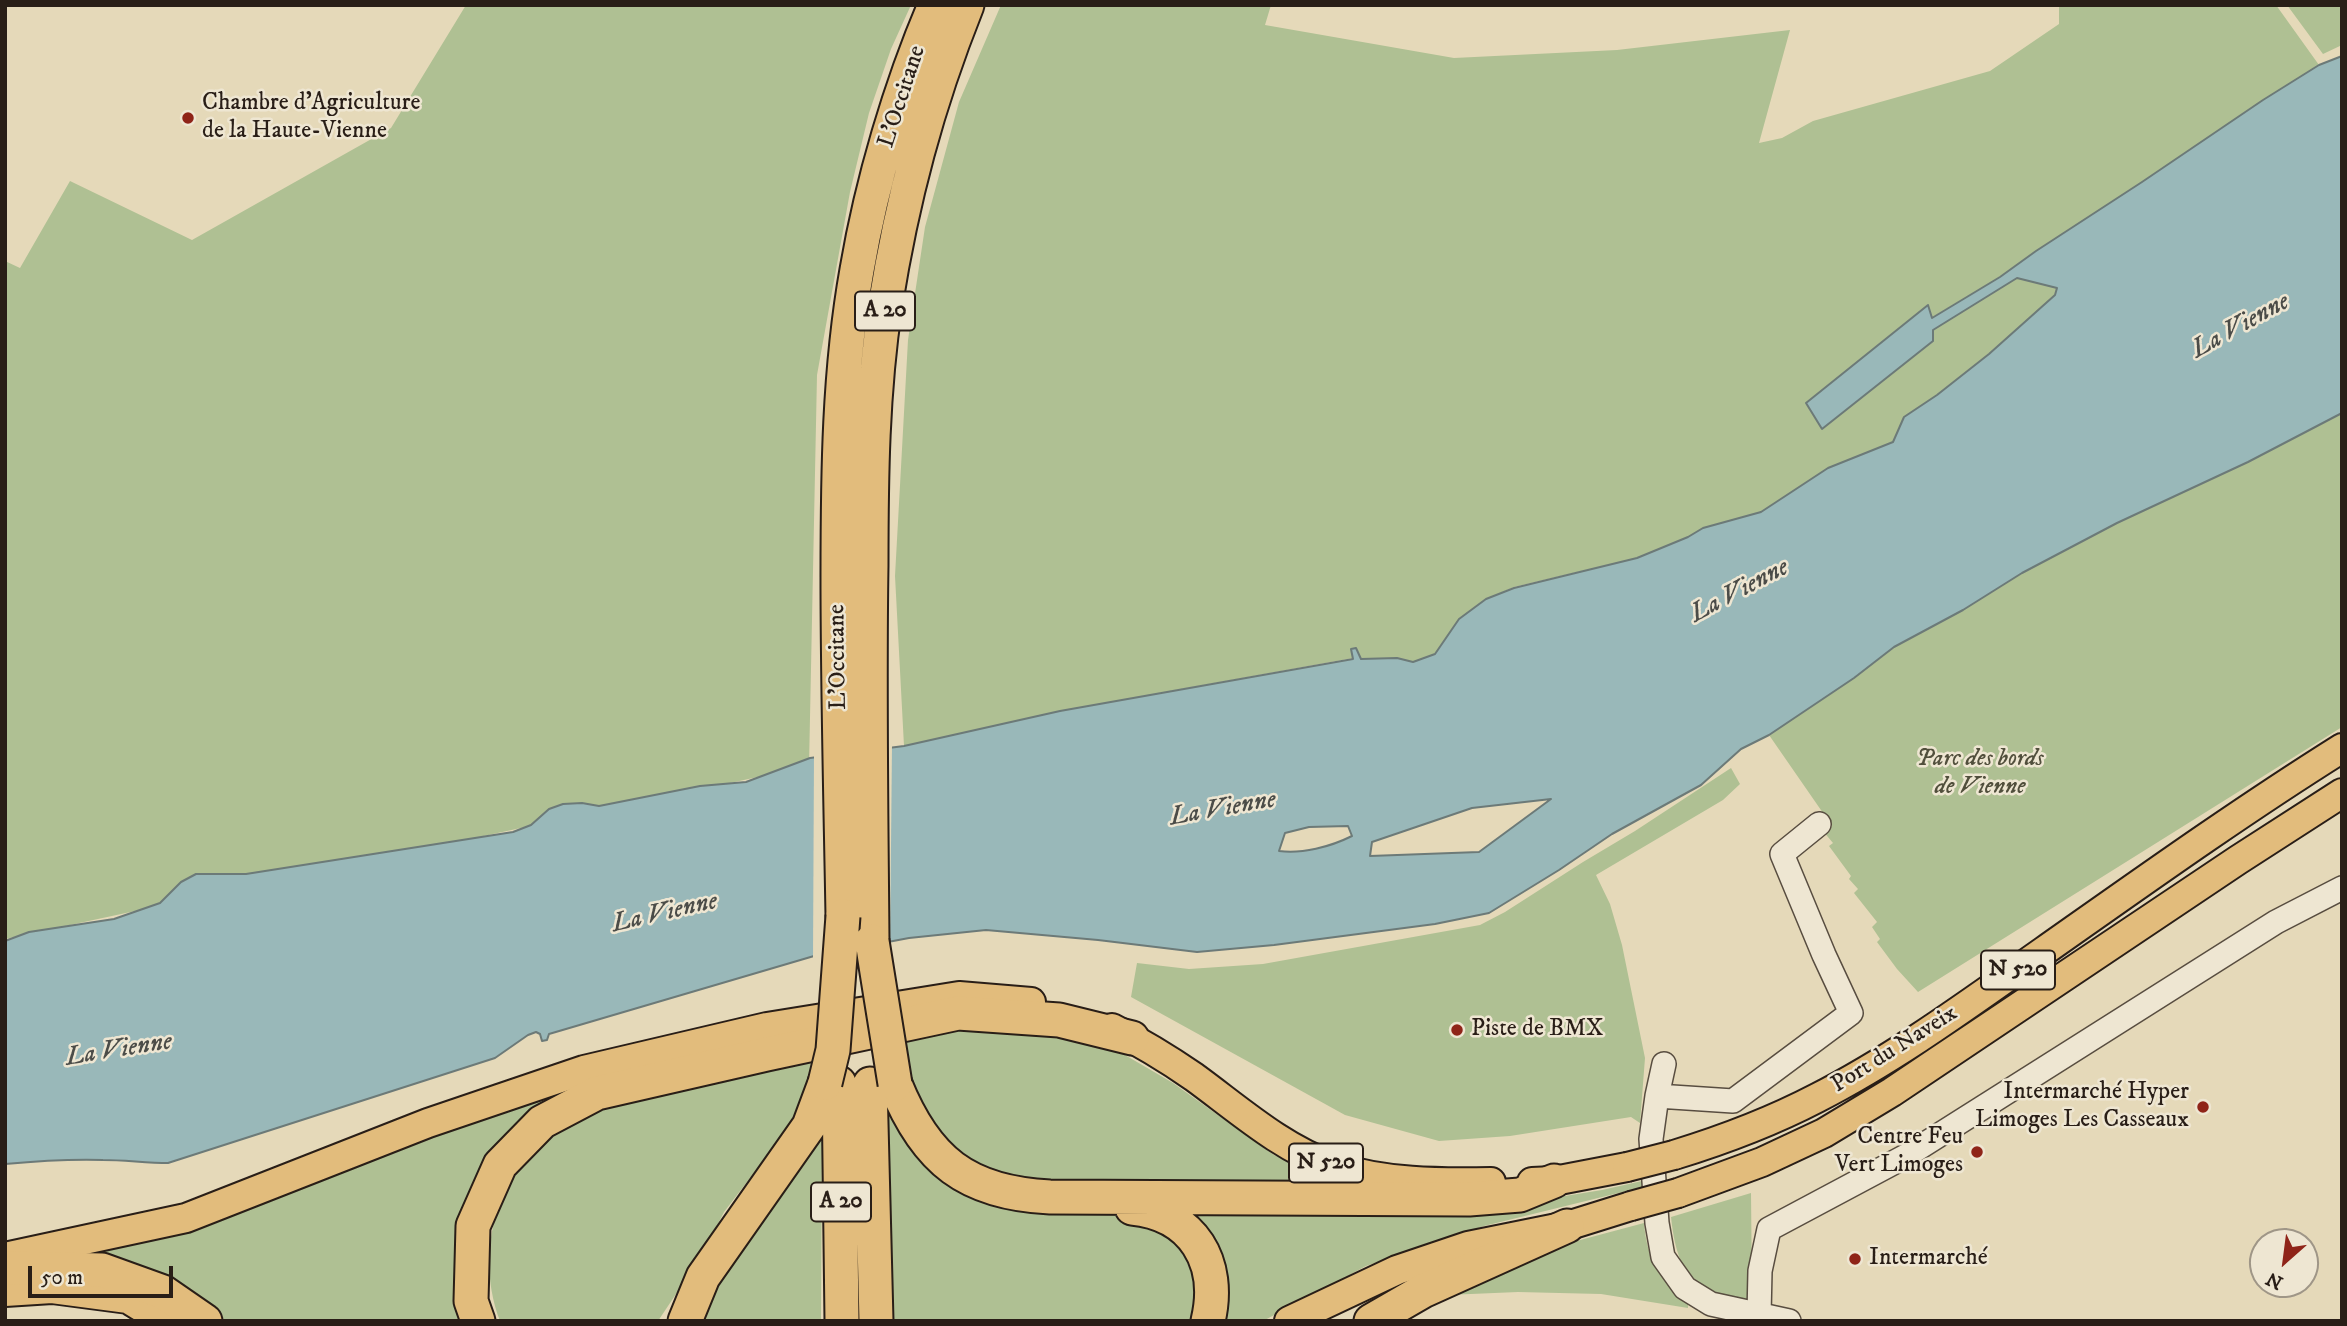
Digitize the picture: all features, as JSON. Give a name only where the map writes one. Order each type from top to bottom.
[{"type":"highway","name":"L'Occitane","points":[[857,1083],[872,941],[841,427],[846,354],[856,271],[872,195],[905,85],[935,5]]},
{"type":"highway","name":"L'Occitane","points":[[857,1083],[833,1050],[843,916],[854,628],[872,434],[885,309],[906,194],[926,118],[967,5]]},
{"type":"highway","points":[[478,1321],[471,1301],[473,1226],[500,1165],[542,1122],[597,1093],[958,1013],[1059,1020],[1132,1038]]},
{"type":"highway","points":[[672,1321],[809,1126],[857,1083],[915,1126],[939,1158],[958,1173],[1007,1193],[1084,1197],[1469,1199],[1520,1195],[1554,1181]]},
{"type":"highway","name":"A 20","points":[[842,1321],[857,1083]]},
{"type":"highway","name":"A 20","points":[[857,1083],[876,1321]]},
{"type":"highway","points":[[1084,1197],[1164,1215],[1187,1231],[1203,1253],[1209,1268],[1213,1291],[1208,1321]]},
{"type":"highway","points":[[1371,1321],[1423,1291],[1567,1226]]},
{"type":"highway","points":[[5,1268],[102,1270],[163,1292],[205,1321]]},
{"type":"highway","points":[[685,1321],[703,1277]]},
{"type":"main road","name":"Port du Naveix","points":[[1554,1181],[1674,1155],[1736,1134],[1816,1099],[1896,1053],[2213,833],[2342,748]]},
{"type":"main road","name":"Port du Naveix","points":[[1567,1226],[1678,1193],[1762,1161],[1824,1133],[1892,1092],[2342,793]]},
{"type":"main road","points":[[5,1257],[186,1218],[428,1123],[584,1070],[767,1027],[959,996],[1065,1005],[1132,1038]]},
{"type":"main road","name":"N 520","points":[[1132,1038],[1192,1076],[1261,1127],[1302,1152],[1332,1166],[1370,1176],[1404,1180],[1465,1183],[1554,1181]]},
{"type":"main road","name":"N 520","points":[[1289,1321],[1396,1270],[1468,1246],[1567,1226]]},
{"type":"main road","points":[[5,1292],[52,1289],[128,1299],[164,1321]]},
{"type":"street","points":[[1657,1096],[1732,1101],[1851,1013],[1783,854],[1819,824]]},
{"type":"street","points":[[1759,1315],[1760,1271],[1769,1229],[1906,1156],[2276,922],[2342,888]]},
{"type":"street","points":[[1664,1064],[1651,1139],[1657,1223],[1663,1257],[1685,1288],[1711,1304],[1789,1321]]},
{"type":"green space","points":[[466,5],[911,5],[891,49],[869,113],[850,192],[817,375],[809,766],[5,939],[5,261],[20,268],[70,181],[192,240],[391,128]]},
{"type":"green space","points":[[1001,5],[1271,5],[1265,25],[1454,58],[1617,50],[1790,30],[1759,143],[1782,138],[1813,121],[1990,71],[2059,24],[2059,5],[2276,5],[2319,65],[2000,277],[1931,318],[1928,306],[1806,403],[1822,429],[1933,330],[2017,278],[2057,288],[2055,295],[1989,354],[1905,417],[1893,442],[1828,468],[1762,512],[1703,528],[1637,558],[1514,587],[1486,599],[1459,619],[1435,654],[1413,662],[1397,658],[1353,658],[1060,711],[904,746],[895,576],[908,340],[925,227],[959,102]]},
{"type":"green space","points":[[2287,5],[2342,5],[2342,45],[2323,54]]},
{"type":"green space","name":"Parc des bords de Vienne","points":[[2342,413],[2342,727],[1918,992],[1877,942],[1880,939],[1872,927],[1877,922],[1854,893],[1858,889],[1829,846],[1833,843],[1823,831],[1832,826],[1769,735],[1854,678],[1894,647],[1963,610],[2022,573],[2117,523],[2248,462]]},
{"type":"green space","points":[[1731,768],[1740,784],[1723,800],[1596,875],[1610,904],[1622,945],[1645,1058],[1640,1123],[1631,1117],[1510,1136],[1439,1141],[1345,1115],[1131,997],[1137,963],[1189,969],[1263,964],[1480,925],[1635,831]]},
{"type":"green space","points":[[1026,1023],[1113,1048],[1173,1083],[1274,1155],[1343,1184],[1039,1186],[970,1166],[919,1116],[900,1036],[940,1029]]},
{"type":"green space","points":[[811,1058],[810,1083],[795,1119],[724,1212],[702,1255],[658,1321],[500,1321],[492,1290],[489,1260],[492,1231],[500,1203],[513,1177],[552,1133],[606,1098]]},
{"type":"green space","points":[[595,1077],[473,1194],[455,1257],[467,1321],[227,1321],[148,1273],[11,1261],[394,1145]]},
{"type":"green space","points":[[888,1093],[935,1167],[1133,1213],[1189,1246],[1201,1321],[891,1321]]},
{"type":"green space","points":[[816,1140],[822,1141],[821,1321],[700,1321],[712,1295]]},
{"type":"green space","points":[[1642,1181],[1643,1187],[1484,1226],[1366,1266],[1263,1321],[1222,1321],[1227,1284],[1224,1269],[1212,1243],[1180,1202],[1534,1201]]},
{"type":"green space","points":[[1751,1193],[1752,1291],[1747,1298],[1729,1299],[1708,1290],[1685,1270],[1675,1244],[1671,1217]]},
{"type":"green space","points":[[1644,1223],[1648,1248],[1656,1268],[1669,1286],[1688,1302],[1688,1308],[1601,1294],[1518,1292],[1447,1295],[1554,1247]]},
{"type":"water","name":"La Vienne","points":[[2342,56],[2342,413],[2248,462],[2117,523],[2022,573],[1963,610],[1894,647],[1854,678],[1769,735],[1741,749],[1701,785],[1612,834],[1489,913],[1435,924],[1197,952],[986,930],[909,938],[814,956],[549,1034],[547,1040],[542,1041],[540,1034],[536,1032],[495,1058],[168,1163],[78,1160],[5,1164],[5,941],[29,932],[114,919],[160,903],[181,882],[196,874],[246,874],[513,832],[531,825],[549,809],[563,804],[599,806],[700,786],[746,782],[810,758],[904,746],[1060,711],[1353,659],[1351,649],[1356,648],[1361,659],[1397,658],[1413,662],[1435,654],[1459,619],[1486,599],[1514,588],[1637,558],[1703,528],[1761,512],[1828,468],[1893,442],[1904,417],[1989,354],[2055,295],[2057,288],[2017,278],[1933,330],[1933,341],[1822,429],[1806,403],[1928,305],[1932,318],[2000,277],[2319,65]],"holes":[[[1551,799],[1479,852],[1370,856],[1372,842],[1472,808]],[[1348,826],[1352,836],[1335,843],[1316,849],[1279,851],[1285,833],[1309,827]]]},
{"type":"pier","points":[[892,744],[890,945],[813,960],[814,754]]},
{"type":"place","name":"Chambre d'Agriculture de la Haute-Vienne","points":[[188,118]]},
{"type":"place","name":"Piste de BMX","points":[[1457,1030]]},
{"type":"place","name":"Intermarché Hyper Limoges Les Casseaux","points":[[2203,1107]]},
{"type":"place","name":"Centre Feu Vert Limoges","points":[[1977,1152]]},
{"type":"place","name":"Intermarché","points":[[1855,1259]]}]
